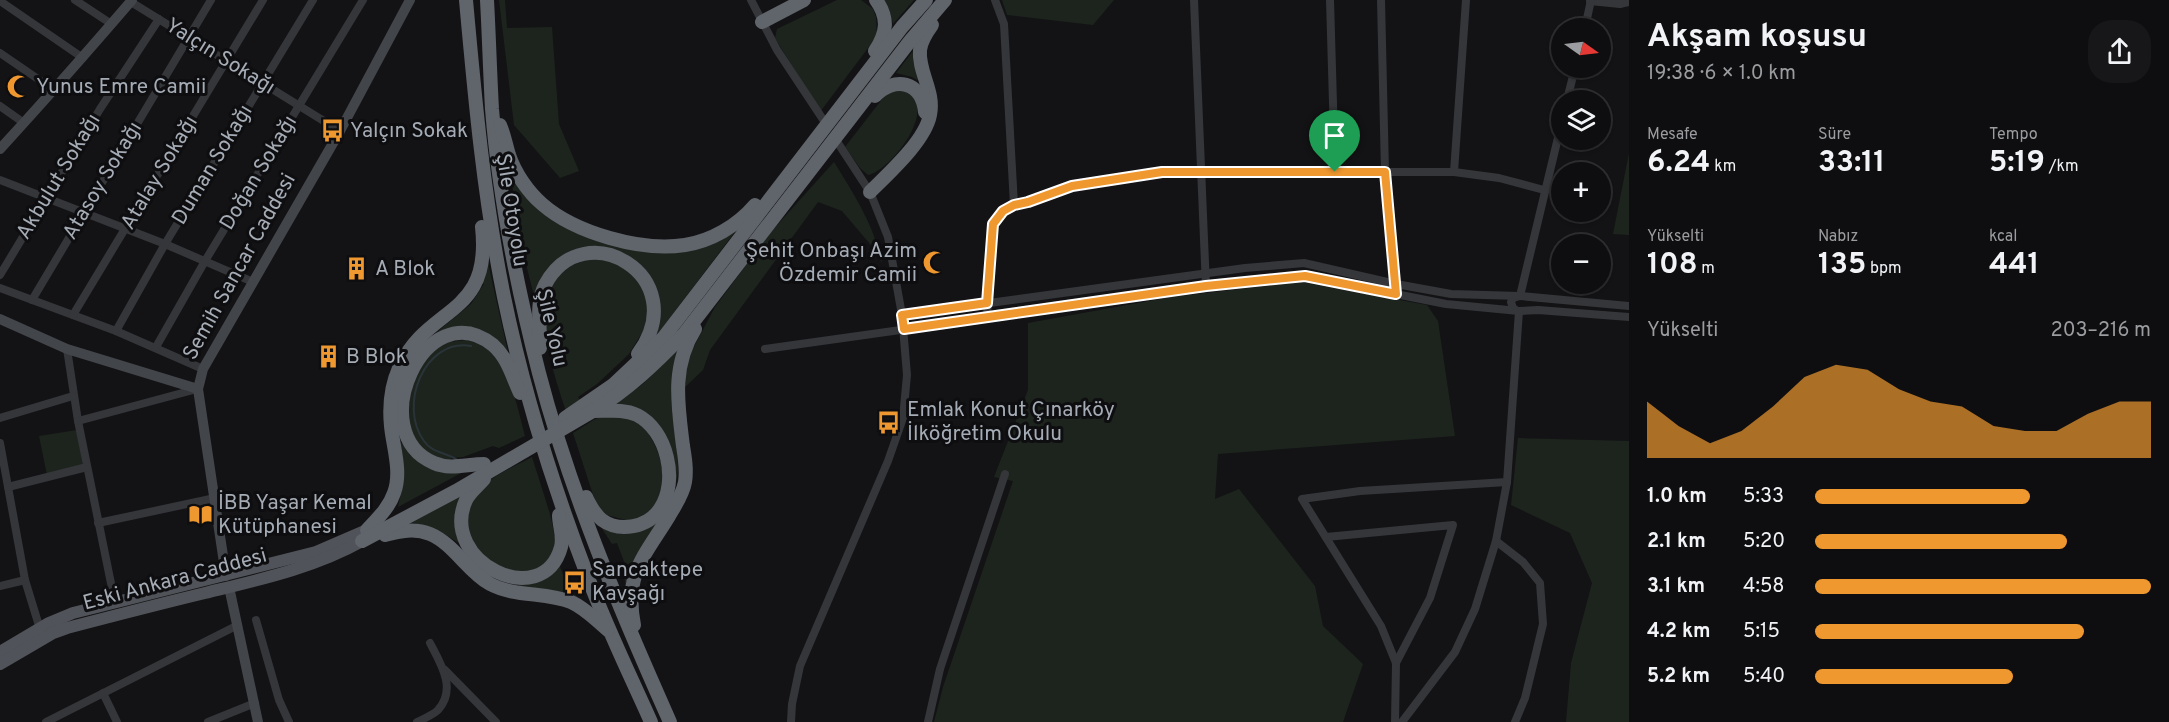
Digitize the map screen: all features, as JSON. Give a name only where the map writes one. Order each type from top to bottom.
[{"type":"highway","name":"Şile Otoyolu","points":[[466,0],[484,186],[504,298],[531,406],[559,495]]},
{"type":"highway","points":[[488,0],[492,109],[503,131],[509,157],[518,174],[542,204],[563,219],[613,238],[660,247],[684,245],[708,239],[741,219],[786,177]]},
{"type":"highway","points":[[762,22],[804,0]]},
{"type":"highway","points":[[841,106],[884,37],[885,18],[876,0]]},
{"type":"highway","points":[[559,495],[562,544],[558,555],[549,567],[537,575],[511,578],[495,571],[479,560],[463,537],[462,517],[466,501],[489,467],[613,385],[664,336],[804,153],[926,0]]},
{"type":"highway","points":[[365,535],[459,480],[489,467],[612,400],[654,365],[684,334],[945,0]]},
{"type":"highway","points":[[870,192],[889,174],[922,134],[929,119],[930,90],[921,56],[921,45],[932,25],[952,0]]},
{"type":"highway","points":[[849,120],[882,90],[895,84],[904,85],[920,94],[924,103],[926,115],[922,134]]},
{"type":"highway","name":"Şile Yolu","points":[[492,109],[516,270],[539,375],[570,474]]},
{"type":"highway","points":[[365,535],[385,511],[395,493],[397,463],[391,426],[391,398],[393,383],[400,366],[411,346],[455,310],[475,287],[482,265],[484,186]]},
{"type":"highway","points":[[539,375],[538,320],[540,299],[545,286],[556,270],[570,259],[587,254],[615,256],[630,264],[649,286],[654,301],[653,329],[647,342],[613,385]]},
{"type":"highway","points":[[639,651],[631,609],[633,582],[637,567],[677,504],[685,484],[686,465],[677,382],[680,365],[690,337],[717,292]]},
{"type":"highway","points":[[489,467],[445,467],[421,456],[412,446],[405,431],[402,405],[409,376],[423,353],[441,338],[455,334],[471,335],[483,339],[502,355],[510,367],[519,392],[531,406]]},
{"type":"highway","points":[[570,474],[598,516],[603,521],[619,526],[638,525],[650,519],[660,509],[666,495],[669,476],[668,462],[664,448],[651,426],[637,415],[624,411],[593,411]]},
{"type":"highway","points":[[570,474],[608,578],[670,722]]},
{"type":"highway","points":[[559,495],[610,632],[651,722]]},
{"type":"highway","points":[[365,535],[418,530],[431,534],[442,540],[491,584],[570,602],[584,610],[610,632]]},
{"type":"main road","name":"Eski Ankara Caddesi","points":[[0,664],[53,633],[67,628],[228,582],[365,535]]},
{"type":"main road","name":"Eski Ankara Caddesi","points":[[0,652],[73,613],[228,582]]},
{"type":"street","points":[[75,0],[110,23]]},
{"type":"street","name":"Atasoy Sokağı","points":[[32,300],[212,0]]},
{"type":"street","name":"Atalay Sokağı","points":[[73,315],[263,0]]},
{"type":"street","name":"Duman Sokağı","points":[[116,331],[165,244],[313,0]]},
{"type":"street","name":"Doğan Sokağı","points":[[156,347],[363,0]]},
{"type":"street","name":"Semih Sancar Caddesi","points":[[258,722],[228,582],[198,389],[203,369],[340,131],[410,0]]},
{"type":"street","points":[[751,0],[777,50],[870,192],[888,237],[904,329],[907,375],[903,418],[888,461],[800,666],[792,704],[791,722]]},
{"type":"street","points":[[995,0],[1004,24],[1014,205]]},
{"type":"street","points":[[1194,0],[1206,286]]},
{"type":"street","points":[[1330,0],[1335,172]]},
{"type":"street","points":[[1381,0],[1385,172],[1396,294]]},
{"type":"street","points":[[1454,172],[1466,0]]},
{"type":"street","points":[[1587,18],[1591,0],[1620,4],[1629,2]]},
{"type":"street","points":[[0,1],[83,58]]},
{"type":"street","points":[[0,149],[83,58],[110,23],[131,1]]},
{"type":"street","name":"Yalçın Sokağı","points":[[131,1],[340,131]]},
{"type":"street","name":"Akbulut Sokağı","points":[[0,275],[100,109],[159,19]]},
{"type":"street","points":[[0,53],[54,90]]},
{"type":"street","points":[[0,106],[24,123]]},
{"type":"street","points":[[1520,296],[1554,150]]},
{"type":"street","points":[[987,316],[993,224],[997,217],[1014,205],[1072,186],[1162,172],[1454,172],[1499,178],[1544,190]]},
{"type":"street","points":[[1,182],[48,197],[252,282]]},
{"type":"street","points":[[902,315],[1205,273],[1304,263],[1451,294],[1520,296],[1629,306]]},
{"type":"street","points":[[765,349],[1206,286],[1305,276],[1446,304],[1519,311],[1538,310],[1629,317]]},
{"type":"street","points":[[0,288],[116,331],[203,369]]},
{"type":"street","points":[[1519,311],[1511,304],[1514,298],[1520,296]]},
{"type":"street","points":[[1402,722],[1455,652],[1475,609],[1496,541],[1507,482],[1519,311]]},
{"type":"street","points":[[0,319],[67,349],[198,389]]},
{"type":"street","points":[[67,349],[73,396],[115,603]]},
{"type":"street","points":[[78,421],[198,389]]},
{"type":"street","points":[[0,418],[73,396]]},
{"type":"street","points":[[0,443],[25,580],[40,629]]},
{"type":"street","points":[[8,487],[87,467]]},
{"type":"street","points":[[928,722],[940,669],[1005,474]]},
{"type":"street","points":[[1395,722],[1396,663],[1381,626],[1302,499],[1360,491],[1507,482]]},
{"type":"street","points":[[98,523],[214,498]]},
{"type":"street","points":[[1326,537],[1453,525],[1430,598],[1396,663]]},
{"type":"street","points":[[1496,541],[1523,562],[1540,583],[1543,624],[1525,698],[1515,722]]},
{"type":"street","points":[[0,586],[25,580]]},
{"type":"street","points":[[256,620],[279,700],[289,722]]},
{"type":"street","points":[[46,722],[236,626]]},
{"type":"street","points":[[430,644],[444,669],[496,722]]},
{"type":"street","points":[[417,722],[437,711],[446,696],[444,669]]},
{"type":"street","points":[[104,693],[117,722]]},
{"type":"street","points":[[208,722],[255,703]]},
{"type":"shaded area","points":[[499,0],[505,0],[507,28],[552,27],[559,124],[579,171],[560,178],[514,125]]},
{"type":"shaded area","points":[[837,0],[861,0],[873,9],[877,36],[820,112],[775,38],[777,29]]},
{"type":"shaded area","points":[[884,0],[914,0],[893,24]]},
{"type":"shaded area","points":[[1002,0],[1114,0],[1093,25],[1007,15]]},
{"type":"shaded area","points":[[913,51],[920,79],[917,80],[896,73]]},
{"type":"shaded area","points":[[899,90],[912,96],[917,107],[916,120],[910,135],[900,149],[878,171],[868,175],[845,147],[883,98],[890,92]]},
{"type":"shaded area","points":[[1629,153],[1629,235],[1613,234]]},
{"type":"shaded area","points":[[834,162],[869,223],[882,263],[870,244],[842,211],[818,202],[710,350],[703,370],[683,389],[689,356],[715,307],[770,233]]},
{"type":"shaded area","points":[[510,170],[534,202],[647,250],[737,229],[657,335],[658,299],[654,284],[635,262],[605,250],[586,249],[535,300],[520,240]]},
{"type":"shaded area","points":[[591,258],[604,259],[632,272],[647,295],[648,323],[629,354],[597,384],[578,397],[581,401],[566,411],[546,337],[547,299],[553,283],[565,270]]},
{"type":"shaded area","points":[[488,263],[509,357],[448,330],[431,337],[471,304],[484,284],[482,283]]},
{"type":"shaded area","points":[[1301,282],[1427,305],[1438,321],[1455,436],[1218,454],[1215,499],[1239,489],[1315,586],[1323,626],[1363,664],[1343,722],[934,722],[943,687],[1013,481],[994,477],[1028,390],[1028,323],[1171,297]]},
{"type":"shaded area","points":[[467,340],[489,349],[502,365],[512,389],[525,436],[499,448],[493,446],[463,457],[451,458],[451,461],[430,453],[419,445],[410,420],[410,404],[417,374],[433,350],[444,343]]},
{"type":"shaded area","points":[[681,346],[671,384],[678,458],[676,482],[665,513],[626,589],[624,575],[628,572],[617,543],[612,544],[599,524],[612,530],[666,509],[667,442],[615,405],[644,383]]},
{"type":"shaded area","points":[[612,414],[630,418],[639,423],[654,443],[662,469],[663,482],[655,506],[646,515],[633,522],[607,515],[597,507],[573,433],[595,419]]},
{"type":"shaded area","points":[[77,430],[83,466],[47,475],[39,436]]},
{"type":"shaded area","points":[[1518,438],[1629,441],[1629,722],[1566,722],[1571,663],[1592,583],[1570,533],[1511,505]]},
{"type":"shaded area","points":[[404,442],[416,457],[423,461],[465,471],[398,507],[403,485],[401,443]]},
{"type":"shaded area","points":[[532,457],[550,514],[557,546],[548,562],[537,569],[512,571],[489,561],[479,553],[471,542],[466,525],[472,503],[486,484]]},
{"type":"shaded area","points":[[468,489],[460,544],[436,530],[408,522]]},
{"type":"shaded area","points":[[559,564],[571,596],[576,595],[580,600],[519,588],[519,583]]},
{"type":"waterway","points":[[456,459],[435,450],[424,441],[417,427],[414,410],[415,393],[420,377],[429,363],[440,353],[454,346],[471,346]]},
{"type":"place","name":"Yunus Emre Camii","points":[[18,87]]},
{"type":"place","name":"Yalçın Sokak","points":[[332,131]]},
{"type":"place","name":"Şehit Onbaşı Azim Özdemir Camii","points":[[935,263]]},
{"type":"place","name":"A Blok","points":[[357,269]]},
{"type":"place","name":"B Blok","points":[[328,357]]},
{"type":"place","name":"Emlak Konut Çınarköy İlköğretim Okulu","points":[[889,422]]},
{"type":"place","name":"İBB Yaşar Kemal Kütüphanesi","points":[[200,515]]},
{"type":"place","name":"Sancaktepe Kavşağı","points":[[574,582]]},
{"type":"route","points":[[1162,172],[1335,172],[1385,172],[1396,294],[1305,276],[1206,286],[904,329],[902,315],[987,303],[993,224],[1003,211],[1014,205],[1072,186],[1162,172]]}]
